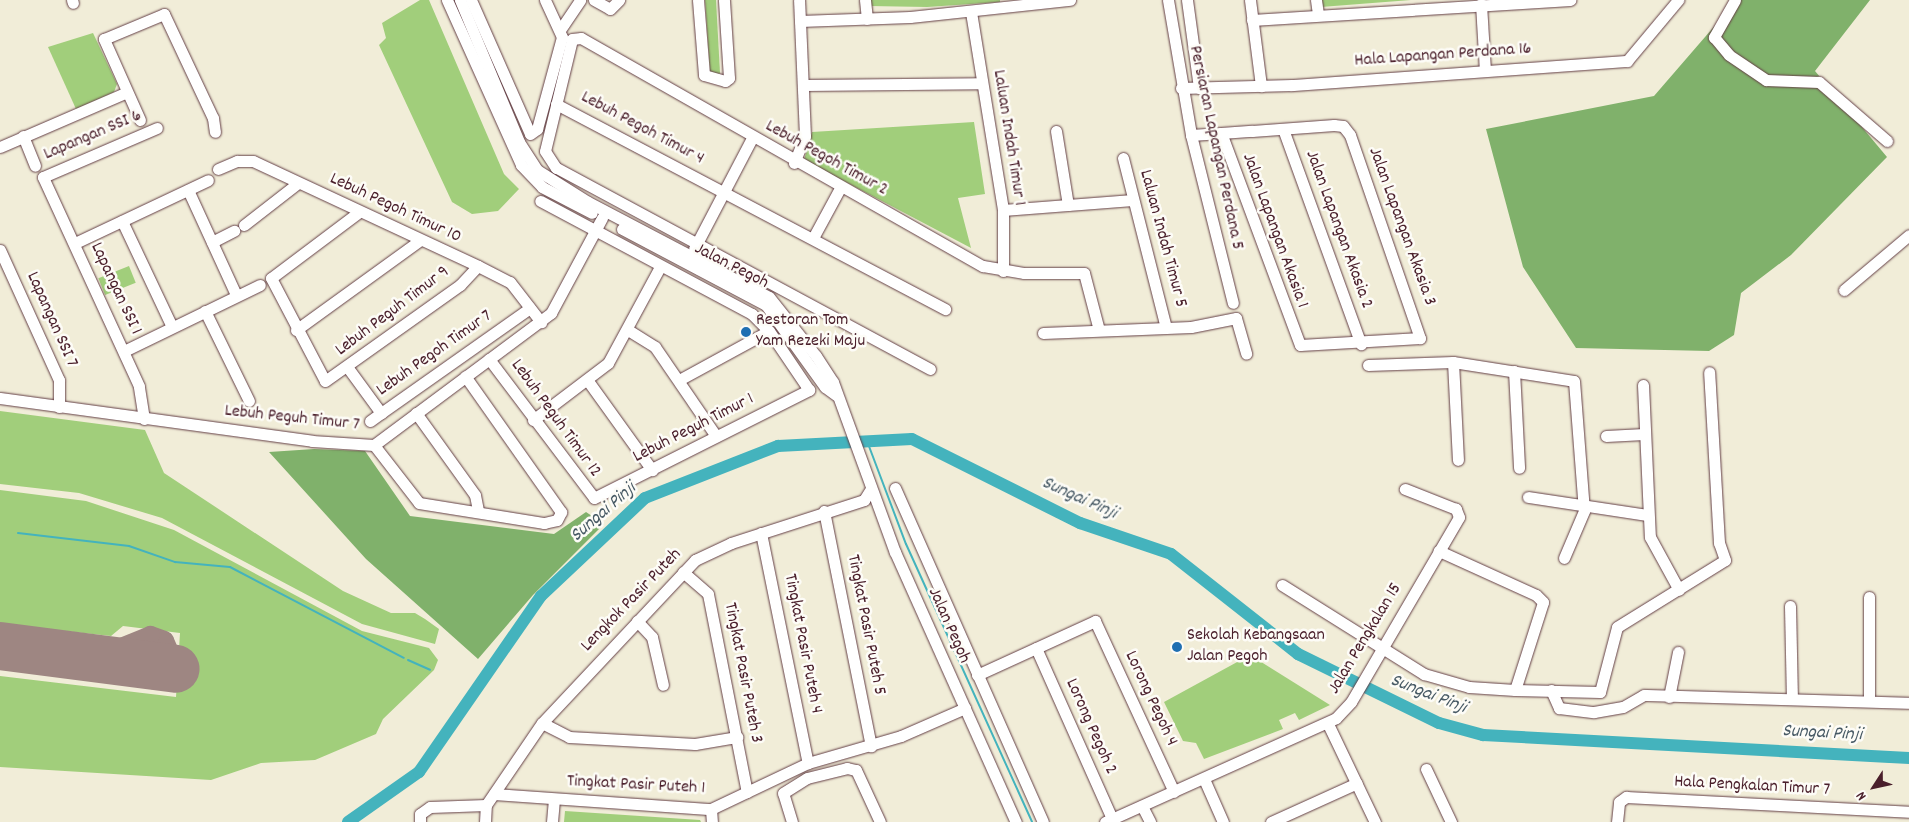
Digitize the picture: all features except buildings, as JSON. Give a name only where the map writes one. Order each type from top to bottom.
[{"type":"street","name":"Jalan Pegoh","points":[[447,0],[506,138],[526,171],[542,187],[766,305],[825,387],[836,395],[878,507],[1016,822]]},
{"type":"street","points":[[460,0],[528,157],[545,177],[779,306],[833,382],[836,395]]},
{"type":"street","points":[[471,0],[530,134],[537,129],[562,37],[545,0]]},
{"type":"street","points":[[560,30],[580,0]]},
{"type":"street","points":[[594,0],[610,9],[619,0]]},
{"type":"street","points":[[698,0],[704,78],[725,81],[729,78],[724,0]]},
{"type":"street","points":[[794,163],[805,136],[799,0]]},
{"type":"street","points":[[865,0],[867,19]]},
{"type":"street","points":[[800,22],[971,12],[1017,3],[1070,0]]},
{"type":"street","name":"Persiaran Lapangan Perdana 5","points":[[1168,0],[1181,88],[1191,135],[1233,302]]},
{"type":"street","points":[[1187,0],[1199,88]]},
{"type":"street","points":[[1250,0],[1261,86]]},
{"type":"street","points":[[1316,0],[1318,15]]},
{"type":"street","points":[[1252,20],[1523,1],[1570,0]]},
{"type":"street","name":"Hala Lapangan Perdana 16","points":[[1181,88],[1261,86],[1628,61],[1678,0]]},
{"type":"street","points":[[1735,0],[1714,36],[1728,56],[1766,80],[1820,82],[1887,141]]},
{"type":"street","points":[[1481,4],[1485,71]]},
{"type":"street","name":"Laluan Indah Timur 1","points":[[971,12],[1003,210],[1003,271]]},
{"type":"street","points":[[140,120],[105,44],[107,36],[164,14],[214,118],[215,132]]},
{"type":"street","name":"Lebuh Pegoh Timur 2","points":[[556,104],[572,39],[576,36],[794,163],[983,266],[1003,271],[1084,273],[1099,330]]},
{"type":"street","points":[[804,85],[981,83]]},
{"type":"street","points":[[0,147],[127,92]]},
{"type":"street","name":"Lebuh Pegoh Timur 4","points":[[930,369],[912,362],[556,168],[545,151],[556,104],[945,309]]},
{"type":"street","name":"Jalan Lapangan Akasia 3","points":[[1283,129],[1334,125],[1343,126],[1350,135],[1420,331],[1416,342],[1361,344]]},
{"type":"street","name":"Lapangan SSI 6","points":[[43,177],[157,128]]},
{"type":"street","points":[[1191,135],[1283,129]]},
{"type":"street","name":"Jalan Lapangan Akasia 2","points":[[1283,129],[1361,344]]},
{"type":"street","points":[[1056,131],[1068,205]]},
{"type":"street","name":"Jalan Lapangan Akasia 1","points":[[1220,133],[1295,341],[1300,345],[1361,344]]},
{"type":"street","points":[[23,136],[35,166]]},
{"type":"street","points":[[690,256],[752,138]]},
{"type":"street","name":"Laluan Indah Timur 5","points":[[1123,158],[1166,328]]},
{"type":"street","name":"Lebuh Pegoh Timur 10","points":[[218,169],[237,161],[253,161],[419,241],[478,266],[510,282],[541,322]]},
{"type":"street","name":"Lapangan SSI 1","points":[[43,177],[75,242],[124,351],[144,401],[144,419]]},
{"type":"street","points":[[75,242],[208,180]]},
{"type":"street","points":[[212,242],[239,228],[298,182]]},
{"type":"street","points":[[813,238],[840,188]]},
{"type":"street","points":[[188,190],[236,295]]},
{"type":"street","points":[[1003,210],[1133,200]]},
{"type":"street","points":[[540,202],[746,311],[769,330],[679,380]]},
{"type":"street","points":[[588,202],[602,218],[619,218]]},
{"type":"street","points":[[359,212],[271,278],[296,330],[419,241]]},
{"type":"street","name":"Lebuh Peguh Timur 7","points":[[0,398],[144,419],[374,445],[552,313],[602,218]]},
{"type":"street","points":[[122,221],[172,327]]},
{"type":"street","points":[[1844,290],[1909,235]]},
{"type":"street","name":"Lapangan SSI 7","points":[[0,250],[59,380],[59,407]]},
{"type":"street","points":[[670,255],[690,256],[706,274]]},
{"type":"street","name":"Lebuh Peguh Timur 9","points":[[296,330],[324,381],[348,368],[460,285],[478,266]]},
{"type":"street","points":[[533,420],[588,381],[608,363],[628,330],[660,267]]},
{"type":"street","points":[[124,351],[260,285]]},
{"type":"street","name":"Lebuh Pegoh Timur 7","points":[[348,368],[381,413],[530,308]]},
{"type":"street","points":[[204,311],[249,400]]},
{"type":"street","points":[[1043,333],[1191,327],[1236,318],[1246,354]]},
{"type":"street","points":[[628,330],[648,339],[679,380],[716,436]]},
{"type":"street","name":"Lebuh Peguh Timur 1","points":[[594,498],[809,390],[769,330]]},
{"type":"street","name":"Lebuh Peguh Timur 12","points":[[489,359],[533,420],[594,498]]},
{"type":"street","points":[[1453,362],[1458,460]]},
{"type":"street","points":[[1368,365],[1453,362],[1574,381],[1584,506],[1564,558]]},
{"type":"street","points":[[1514,371],[1519,468]]},
{"type":"street","points":[[1282,585],[1379,653],[1424,674],[1469,687],[1600,692],[1617,627],[1725,560],[1719,543],[1709,372]]},
{"type":"street","points":[[374,445],[415,500],[544,523],[558,520],[561,512],[465,376]]},
{"type":"street","points":[[588,381],[652,470]]},
{"type":"street","points":[[1642,385],[1647,515],[1650,537],[1679,590]]},
{"type":"street","points":[[370,421],[381,413]]},
{"type":"street","points":[[416,413],[475,495],[478,510]]},
{"type":"street","points":[[1606,436],[1644,434]]},
{"type":"street","points":[[871,487],[864,500],[878,507]]},
{"type":"street","name":"Jalan Pegoh","points":[[895,488],[1042,822]]},
{"type":"street","name":"Jalan Pengkalan 15","points":[[1109,820],[1328,724],[1351,702],[1460,512],[1405,489]]},
{"type":"street","points":[[1528,497],[1647,515]]},
{"type":"street","name":"Lengkok Pasir Puteh","points":[[486,805],[542,723],[683,572],[706,552],[824,511],[864,500]]},
{"type":"street","name":"Tingkat Pasir Puteh 5","points":[[824,511],[872,746]]},
{"type":"street","name":"Tingkat Pasir Puteh 4","points":[[761,533],[808,763]]},
{"type":"street","points":[[1439,551],[1536,595],[1543,602],[1515,690]]},
{"type":"street","name":"Tingkat Pasir Puteh 3","points":[[683,572],[708,594],[747,792]]},
{"type":"street","points":[[1868,700],[1869,597]]},
{"type":"street","points":[[1790,606],[1792,698]]},
{"type":"street","name":"Lorong Pegoh 4","points":[[1036,648],[1095,621],[1174,792]]},
{"type":"street","points":[[637,622],[652,637],[664,685]]},
{"type":"street","points":[[977,675],[1036,648]]},
{"type":"street","name":"Lorong Pegoh 2","points":[[1036,648],[1109,820]]},
{"type":"street","points":[[1670,697],[1678,652]]},
{"type":"street","points":[[1551,690],[1559,708],[1587,712],[1607,712],[1644,695],[1868,700],[1909,703]]},
{"type":"street","name":"Tingkat Pasir Puteh 1","points":[[494,794],[711,809],[808,763],[872,746],[965,708]]},
{"type":"street","points":[[542,723],[569,737],[696,744],[737,738]]},
{"type":"street","points":[[1328,724],[1375,822]]},
{"type":"street","points":[[792,822],[783,793],[807,778],[841,768],[856,770],[880,822]]},
{"type":"street","points":[[1426,769],[1451,822]]},
{"type":"street","points":[[1204,778],[1223,822]]},
{"type":"street","points":[[1271,822],[1298,817],[1357,784]]},
{"type":"street","points":[[552,822],[554,799]]},
{"type":"street","name":"Hala Pengkalan Timur 7","points":[[1617,822],[1623,799],[1877,817],[1909,812]]},
{"type":"street","points":[[420,822],[420,814],[430,807],[486,805],[485,822]]},
{"type":"street","points":[[1142,806],[1150,822]]},
{"type":"street","points":[[711,809],[712,822]]},
{"type":"green space","points":[[420,0],[429,0],[504,174],[519,189],[498,211],[472,214],[452,202],[379,45],[386,38],[382,23]]},
{"type":"green space","points":[[705,0],[716,0],[720,73],[717,76],[710,72]]},
{"type":"green space","points":[[868,0],[1000,0],[1000,2],[927,7],[869,6]]},
{"type":"green space","points":[[1320,0],[1411,0],[1321,7]]},
{"type":"green space","points":[[1737,0],[1870,0],[1815,71],[1887,157],[1791,255],[1741,293],[1734,335],[1709,351],[1576,348],[1523,267],[1486,129],[1654,96]]},
{"type":"green space","points":[[93,33],[117,84],[114,92],[76,109],[48,47]]},
{"type":"green space","points":[[974,122],[985,194],[958,198],[971,248],[804,160],[812,132]]},
{"type":"green space","points":[[129,266],[136,283],[105,295],[98,278]]},
{"type":"green space","points":[[0,411],[145,430],[164,473],[343,591],[391,613],[415,613],[425,619],[439,629],[435,644],[362,624],[162,518],[79,493],[0,484]]},
{"type":"green space","points":[[314,449],[365,451],[410,516],[554,534],[586,512],[604,524],[533,595],[478,659],[366,559],[269,452]]},
{"type":"green space","points":[[0,490],[86,501],[174,530],[362,631],[429,648],[438,660],[434,670],[383,719],[376,734],[315,760],[261,763],[211,780],[0,767],[0,676],[176,697],[180,633],[123,626],[111,636],[0,624]]},
{"type":"green space","points":[[1250,655],[1330,705],[1299,720],[1295,713],[1279,720],[1283,729],[1204,759],[1196,743],[1183,741],[1164,702]]},
{"type":"green space","points":[[565,811],[700,820],[701,822],[564,822]]},
{"type":"waterway","name":"Sungai Pinji","points":[[348,822],[419,772],[541,596],[645,498],[778,446],[912,439],[1080,523],[1171,554],[1298,654],[1439,723],[1483,735],[1909,758]]},
{"type":"waterway","points":[[867,441],[906,544],[1032,822]]},
{"type":"waterway","points":[[18,533],[129,546],[175,562],[230,567],[404,658]]},
{"type":"waterway","points":[[408,660],[430,670]]},
{"type":"taxiway","points":[[49,651],[151,679],[166,670],[171,656],[164,640],[150,635],[115,649],[72,654]]},
{"type":"runway","points":[[0,646],[176,669]]},
{"type":"place","name":"Restoran Tom Yam Rezeki Maju","points":[[746,332]]},
{"type":"place","name":"Sekolah Kebangsaan Jalan Pegoh","points":[[1177,647]]}]
